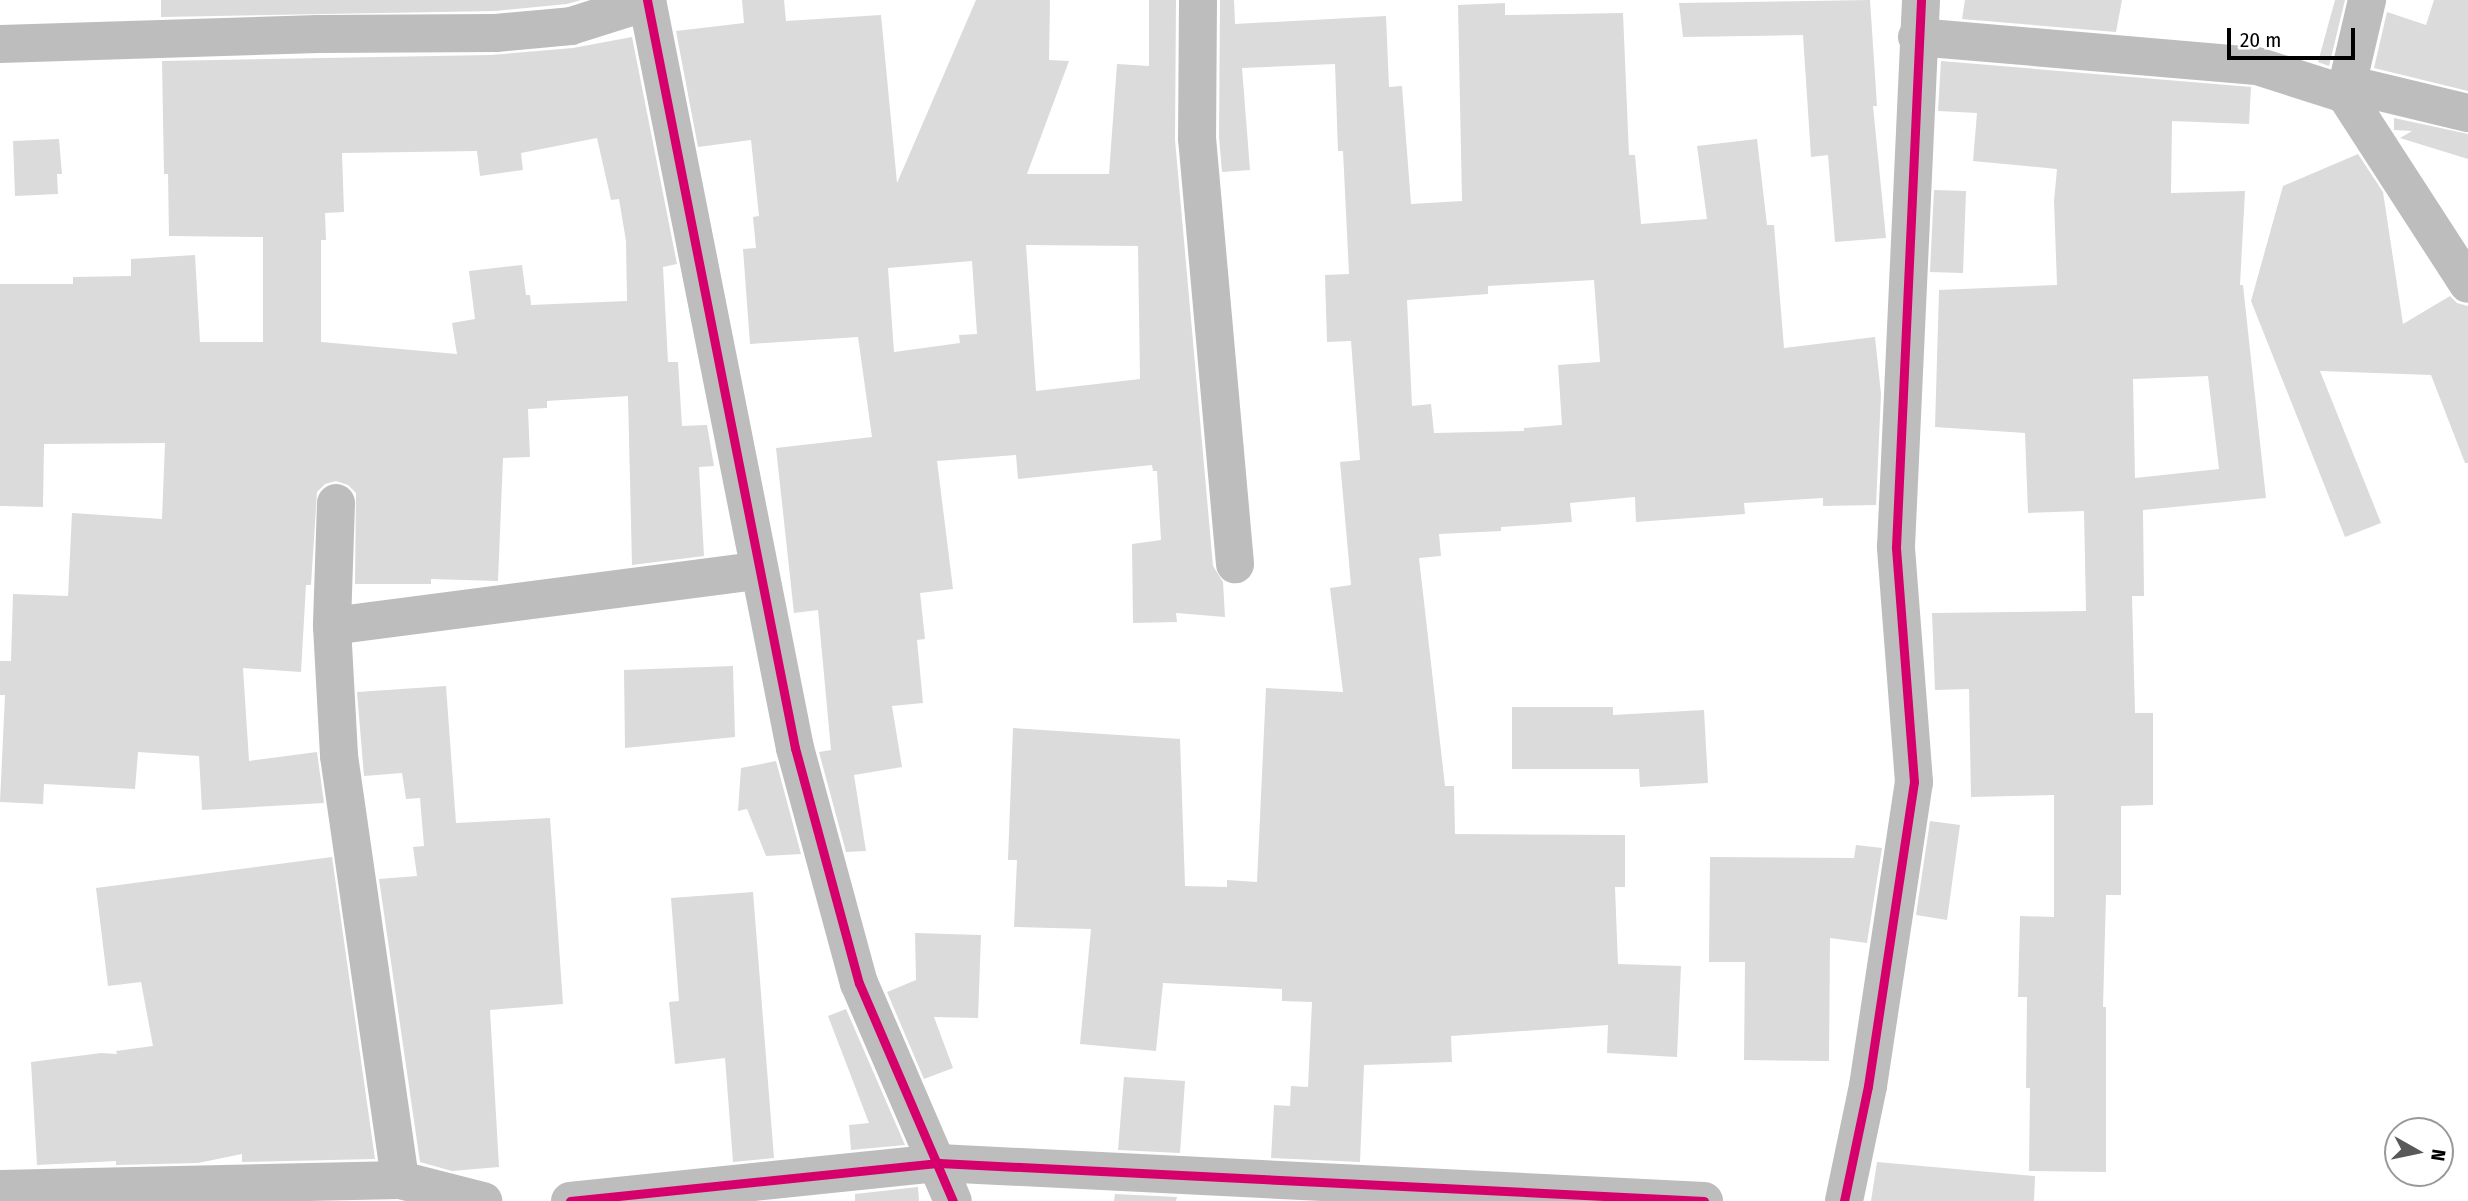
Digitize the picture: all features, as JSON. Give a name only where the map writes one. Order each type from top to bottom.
[{"type":"street","points":[[1198,0],[1197,138],[1235,564]]},
{"type":"street","points":[[2368,0],[2346,89],[2468,284]]},
{"type":"street","points":[[0,44],[318,34],[496,33],[571,26],[647,1],[795,748],[859,983],[906,1099],[939,1163],[953,1201]]},
{"type":"street","points":[[1844,1201],[1868,1086],[1914,782],[1896,547],[1919,18],[2256,66],[2346,89],[2468,113]]},
{"type":"street","points":[[337,503],[332,626],[340,756],[400,1180]]},
{"type":"street","points":[[332,626],[758,571]]},
{"type":"street","points":[[570,1201],[939,1163],[1704,1201]]},
{"type":"street","points":[[0,1189],[400,1180],[483,1201]]},
{"type":"building","points":[[161,0],[581,0],[567,4],[495,11],[161,17]]},
{"type":"building","points":[[742,0],[784,0],[786,21],[881,15],[897,183],[976,0],[1050,0],[1049,60],[1069,61],[1027,174],[1109,174],[1117,64],[1149,66],[1149,0],[1176,0],[1175,140],[1213,566],[1223,582],[1225,617],[1176,613],[1177,622],[1133,623],[1132,544],[1161,540],[1157,471],[1153,471],[1152,465],[1018,479],[1016,455],[937,461],[953,589],[920,593],[925,639],[917,640],[923,703],[892,706],[902,767],[854,775],[866,851],[846,852],[819,752],[831,750],[818,610],[794,613],[776,448],[872,437],[858,337],[750,344],[743,249],[756,248],[753,217],[759,216],[751,140],[698,147],[676,31],[744,23]],"holes":[[[1026,245],[1138,246],[1140,379],[1036,391]],[[972,261],[977,334],[959,335],[960,343],[894,352],[888,268]]]},
{"type":"building","points":[[1220,0],[1234,0],[1235,24],[1386,16],[1389,87],[1402,86],[1411,204],[1462,201],[1458,5],[1505,3],[1505,15],[1623,13],[1629,155],[1635,155],[1641,224],[1707,219],[1697,146],[1757,139],[1767,225],[1774,225],[1784,348],[1875,337],[1881,394],[1876,505],[1823,506],[1823,498],[1744,503],[1745,514],[1636,522],[1635,497],[1570,503],[1572,522],[1501,527],[1501,531],[1439,534],[1441,556],[1419,558],[1445,786],[1454,786],[1455,834],[1625,835],[1625,887],[1615,887],[1618,964],[1681,966],[1677,1057],[1607,1053],[1608,1025],[1451,1036],[1452,1062],[1364,1065],[1360,1162],[1271,1158],[1274,1105],[1290,1106],[1291,1086],[1308,1087],[1312,1002],[1282,1001],[1282,989],[1163,983],[1156,1051],[1080,1044],[1091,929],[1014,927],[1017,860],[1008,860],[1013,728],[1180,739],[1185,886],[1227,887],[1227,880],[1257,882],[1266,688],[1343,692],[1330,588],[1351,585],[1340,462],[1360,460],[1351,341],[1327,342],[1325,275],[1349,274],[1343,151],[1338,151],[1335,64],[1242,68],[1250,170],[1222,172],[1219,137]],"holes":[[[1594,280],[1600,362],[1558,365],[1562,425],[1524,428],[1524,431],[1434,433],[1431,404],[1412,406],[1407,300],[1488,294],[1488,286]]]},
{"type":"building","points":[[1870,0],[1877,106],[1873,106],[1886,238],[1835,242],[1828,155],[1811,157],[1803,35],[1683,37],[1679,3]]},
{"type":"building","points":[[1965,0],[2122,0],[2116,32],[1962,19]]},
{"type":"building","points":[[2335,0],[2345,0],[2329,66],[2318,62]]},
{"type":"building","points":[[2434,0],[2468,0],[2468,91],[2374,68],[2387,12],[2426,25]]},
{"type":"building","points":[[632,37],[677,264],[663,267],[668,362],[678,362],[682,426],[707,425],[714,466],[699,467],[704,556],[632,565],[628,396],[547,401],[547,408],[528,409],[530,457],[503,458],[498,581],[431,579],[431,584],[355,584],[356,493],[348,485],[336,481],[325,484],[317,492],[311,585],[306,585],[301,672],[243,668],[249,761],[317,752],[324,803],[202,810],[199,756],[138,752],[135,789],[44,784],[43,804],[0,802],[5,695],[0,695],[0,661],[11,661],[13,594],[68,596],[72,513],[162,519],[165,443],[44,444],[43,507],[0,506],[0,284],[73,284],[73,277],[131,276],[131,259],[195,255],[200,342],[263,342],[263,237],[169,236],[168,174],[164,174],[162,61],[491,55],[573,48]],"holes":[[[597,138],[611,200],[619,199],[626,241],[627,301],[531,305],[530,295],[526,295],[522,265],[469,271],[475,319],[452,323],[457,354],[321,342],[321,240],[326,240],[325,213],[344,212],[342,153],[477,151],[480,176],[523,170],[521,153]]]},
{"type":"building","points":[[1941,61],[2251,87],[2249,124],[2172,121],[2171,193],[2245,191],[2240,285],[2243,285],[2266,498],[2143,510],[2144,596],[2132,596],[2135,713],[2153,713],[2153,805],[2121,806],[2121,895],[2106,895],[2103,1007],[2106,1007],[2106,1172],[2029,1171],[2027,997],[2018,997],[2020,916],[2054,917],[2054,795],[1971,797],[1969,689],[1935,690],[1932,613],[2086,611],[2084,511],[2028,513],[2025,433],[1935,427],[1939,290],[2057,285],[2054,201],[2057,169],[1973,161],[1977,113],[1938,111]],"holes":[[[2208,376],[2219,469],[2135,478],[2133,379]]]},
{"type":"building","points":[[2394,118],[2468,134],[2468,159],[2400,138],[2412,131],[2394,130]]},
{"type":"building","points":[[59,139],[62,174],[57,174],[58,194],[15,196],[13,141]]},
{"type":"building","points":[[2358,154],[2383,192],[2403,324],[2450,296],[2457,303],[2468,306],[2468,463],[2465,463],[2431,375],[2320,371],[2381,523],[2345,537],[2251,301],[2283,186]]},
{"type":"building","points":[[1934,190],[1966,191],[1963,273],[1930,272]]},
{"type":"building","points":[[733,666],[735,737],[625,748],[624,670]]},
{"type":"building","points":[[446,686],[456,823],[550,818],[563,1004],[490,1010],[499,1167],[452,1171],[420,1162],[379,879],[417,876],[413,847],[424,846],[420,798],[406,799],[402,773],[364,776],[357,692]]},
{"type":"building","points":[[1512,707],[1613,707],[1613,715],[1704,710],[1708,783],[1640,787],[1639,769],[1512,769]]},
{"type":"building","points":[[776,761],[801,854],[766,856],[747,809],[738,811],[741,768]]},
{"type":"building","points":[[1930,821],[1960,825],[1947,920],[1916,915]]},
{"type":"building","points":[[1856,845],[1882,848],[1867,943],[1830,938],[1829,1061],[1744,1060],[1745,962],[1709,962],[1710,857],[1854,858]]},
{"type":"building","points":[[332,857],[375,1159],[242,1162],[242,1154],[198,1163],[116,1165],[116,1161],[37,1165],[31,1062],[101,1053],[117,1054],[116,1051],[153,1046],[141,982],[108,986],[96,888]]},
{"type":"building","points":[[753,892],[774,1158],[733,1162],[725,1058],[675,1064],[669,1002],[679,1001],[671,898]]},
{"type":"building","points":[[915,933],[981,935],[978,1018],[934,1017],[953,1068],[924,1079],[887,992],[916,980]]},
{"type":"building","points":[[846,1009],[905,1145],[851,1150],[849,1125],[869,1123],[828,1016]]},
{"type":"building","points":[[1124,1077],[1185,1081],[1180,1153],[1118,1150]]},
{"type":"building","points":[[1877,1162],[2035,1176],[2034,1201],[1871,1201]]},
{"type":"building","points":[[918,1187],[919,1201],[855,1201],[855,1194]]},
{"type":"building","points":[[1115,1194],[1177,1197],[1176,1201],[1114,1201]]},
{"type":"cycle path","points":[[647,0],[795,748],[859,983],[953,1201]]},
{"type":"cycle path","points":[[1844,1201],[1868,1086],[1914,782],[1896,547],[1921,0]]},
{"type":"cycle path","points":[[570,1201],[939,1163],[1704,1201]]}]
